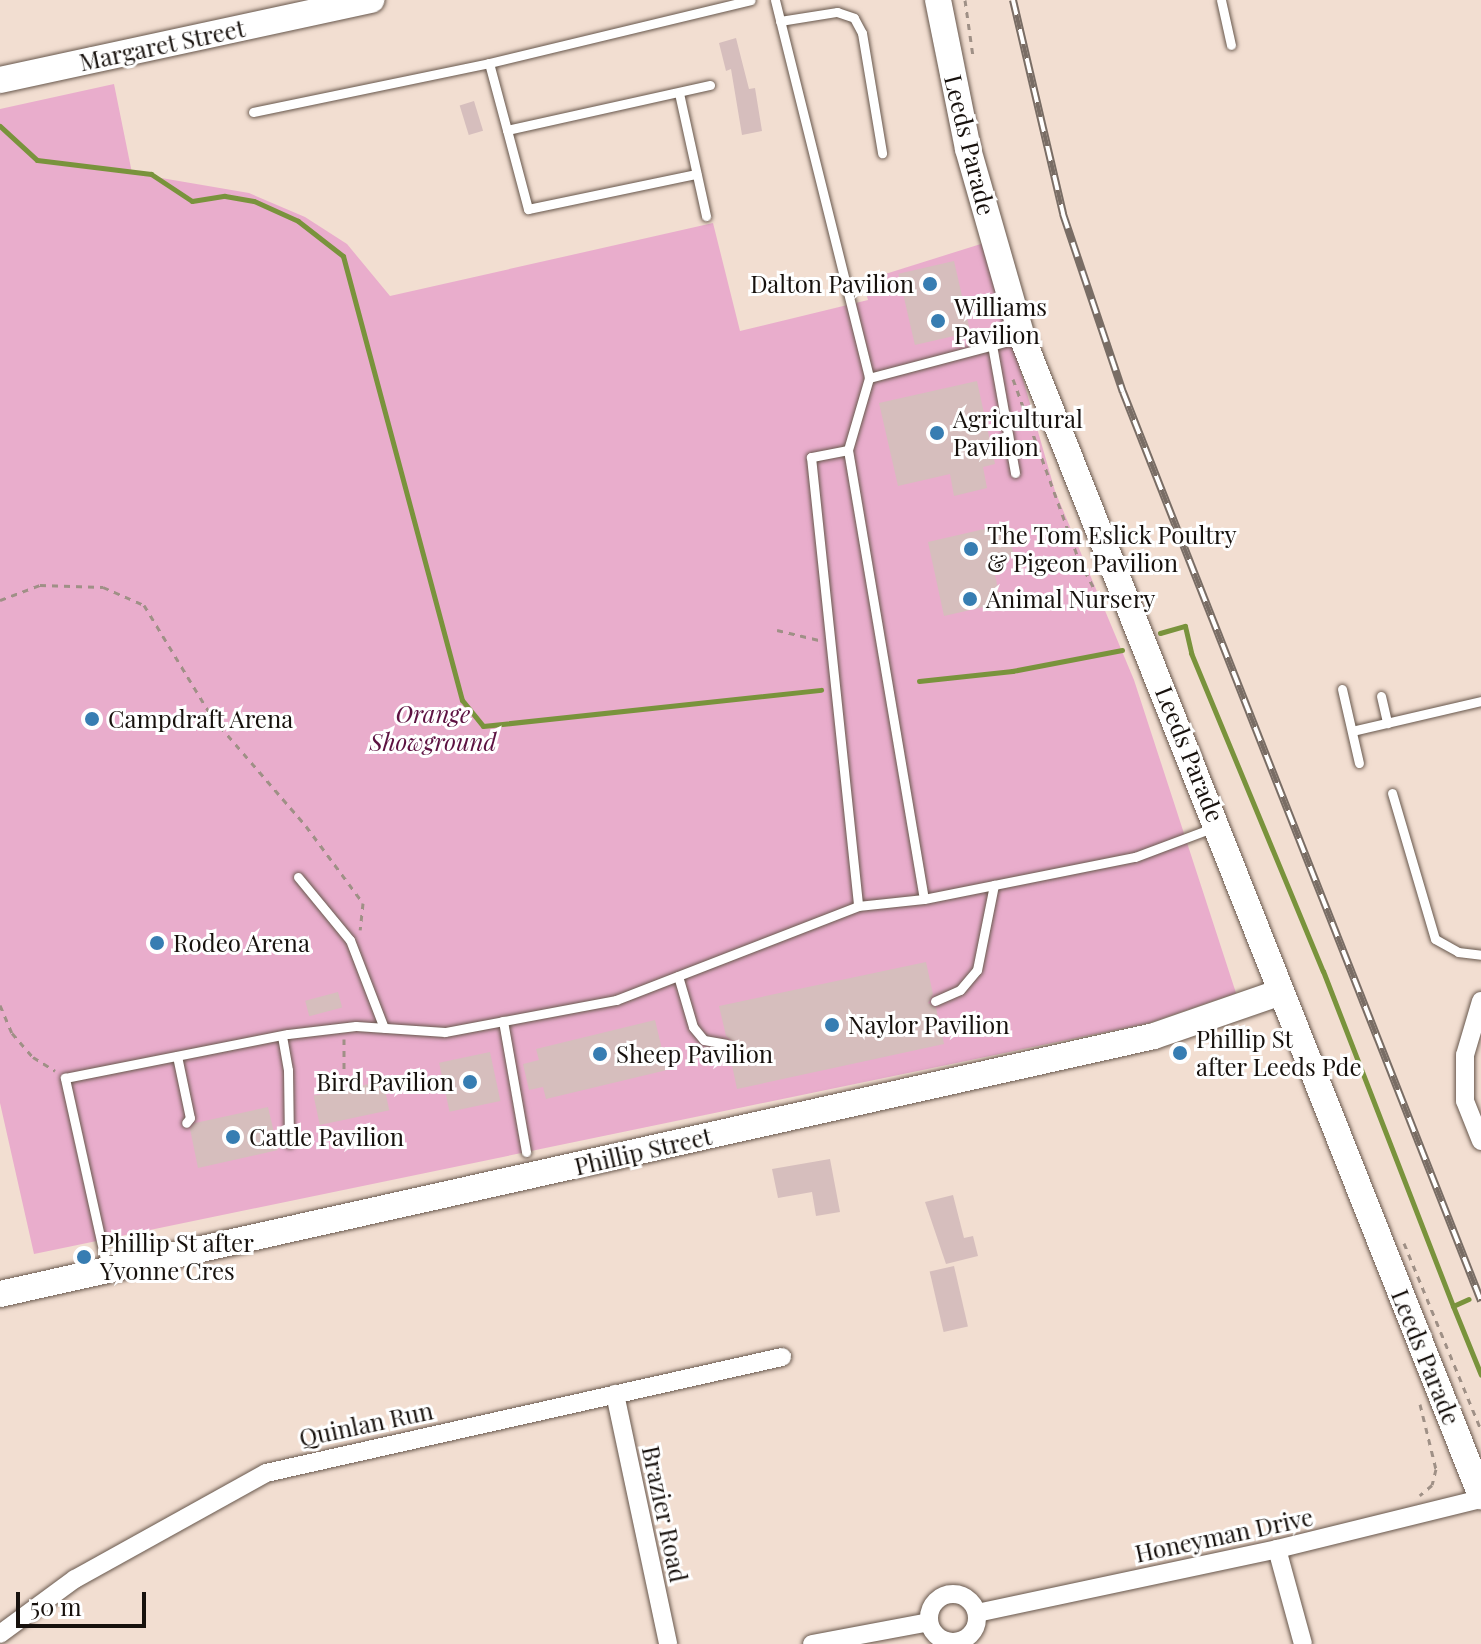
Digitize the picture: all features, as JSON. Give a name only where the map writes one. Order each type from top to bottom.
[{"type":"street","name":"Margaret Street","points":[[0,80],[371,0]]},
{"type":"street","name":"Leeds Parade","points":[[938,0],[968,149],[1022,337],[1219,826],[1281,992],[1481,1498]]},
{"type":"street","name":"Phillip Street","points":[[0,1294],[1154,1036],[1281,992]]},
{"type":"street","points":[[1481,1001],[1465,1055],[1465,1101],[1481,1141]]},
{"type":"street","name":"Quinlan Run","points":[[0,1634],[75,1579],[266,1473],[782,1357]]},
{"type":"street","name":"Brazier Road","points":[[615,1394],[668,1644]]},
{"type":"street","name":"Honeyman Drive","points":[[977,1613],[1277,1549],[1481,1498]]},
{"type":"street","points":[[1277,1549],[1303,1644]]},
{"type":"street","points":[[952,1594],[968,1598],[977,1613],[972,1633],[958,1643],[939,1638],[929,1622],[936,1601],[952,1594]]},
{"type":"street","points":[[812,1644],[929,1622]]},
{"type":"lane","points":[[253,112],[489,63],[751,0]]},
{"type":"lane","points":[[775,0],[869,378],[848,450],[924,899]]},
{"type":"lane","points":[[1221,0],[1231,45]]},
{"type":"lane","points":[[780,21],[837,12],[854,18],[862,33],[882,153]]},
{"type":"lane","points":[[489,63],[528,209],[696,174]]},
{"type":"lane","points":[[507,130],[710,85]]},
{"type":"lane","points":[[679,93],[706,216]]},
{"type":"lane","points":[[869,378],[1022,337]]},
{"type":"lane","points":[[992,345],[1015,473]]},
{"type":"lane","points":[[848,450],[811,457],[858,906]]},
{"type":"lane","points":[[1342,689],[1359,763]]},
{"type":"lane","points":[[1381,696],[1387,723]]},
{"type":"lane","points":[[1352,731],[1481,701]]},
{"type":"lane","points":[[1392,793],[1435,939],[1458,952],[1481,955]]},
{"type":"lane","points":[[107,1271],[65,1078],[344,1027],[445,1032],[616,1000],[858,906],[924,899],[1135,857],[1219,826]]},
{"type":"lane","points":[[298,877],[350,940],[384,1028]]},
{"type":"lane","points":[[935,1001],[960,990],[977,970],[994,885]]},
{"type":"lane","points":[[678,976],[693,1027],[704,1040],[727,1044]]},
{"type":"lane","points":[[503,1021],[526,1152]]},
{"type":"lane","points":[[282,1036],[288,1070],[289,1143]]},
{"type":"lane","points":[[177,1056],[190,1118],[186,1123]]},
{"type":"path","points":[[0,600],[40,585],[103,587],[144,605],[212,717],[306,826],[363,903],[357,957]]},
{"type":"path","points":[[777,630],[830,643]]},
{"type":"path","points":[[0,1005],[12,1033],[26,1049],[65,1078]]},
{"type":"path","points":[[344,1027],[344,1083]]},
{"type":"path","points":[[1417,1496],[1432,1485],[1436,1469],[1418,1398]]},
{"type":"green space","name":"Orange Showground","points":[[114,84],[132,173],[249,193],[305,217],[347,244],[390,296],[713,223],[740,331],[868,300],[863,281],[984,243],[1055,491],[1134,680],[1236,993],[1149,1023],[34,1254],[0,1103],[0,109]]},
{"type":"building","points":[[736,38],[749,89],[755,88],[762,131],[742,135],[731,69],[726,71],[719,43]]},
{"type":"building","points":[[474,101],[483,131],[469,135],[460,105]]},
{"type":"building","points":[[954,261],[970,332],[915,345],[898,274]]},
{"type":"building","name":"Agricultural Pavilion","points":[[977,381],[995,464],[983,467],[987,488],[954,496],[950,474],[898,486],[879,403]]},
{"type":"building","points":[[1006,524],[1014,556],[992,561],[1001,603],[944,616],[928,542]]},
{"type":"building","name":"Naylor Pavilion","points":[[926,962],[933,994],[928,1003],[936,1008],[944,1044],[737,1089],[729,1051],[734,1042],[726,1036],[719,1006]]},
{"type":"building","points":[[338,992],[342,1007],[309,1016],[305,1001]]},
{"type":"building","name":"Sheep Pavilion","points":[[655,1020],[667,1070],[546,1099],[543,1087],[529,1090],[523,1064],[539,1060],[536,1049]]},
{"type":"building","name":"Bird Pavilion","points":[[490,1052],[500,1101],[450,1112],[439,1063]]},
{"type":"building","points":[[383,1081],[389,1110],[320,1125],[314,1096]]},
{"type":"building","name":"Cattle Pavilion","points":[[268,1107],[278,1150],[198,1168],[190,1129],[195,1123]]},
{"type":"building","points":[[830,1159],[840,1212],[816,1216],[812,1192],[778,1198],[772,1169]]},
{"type":"building","points":[[953,1195],[964,1238],[973,1236],[978,1256],[946,1264],[925,1202]]},
{"type":"building","points":[[954,1266],[968,1326],[944,1332],[930,1272]]},
{"type":"waterway","points":[[0,126],[37,160],[151,174],[192,201],[225,196],[254,201],[298,221],[343,256],[462,700],[483,726],[821,690]]},
{"type":"waterway","points":[[1160,633],[1185,626],[1191,653],[1323,971],[1453,1306],[1469,1299]]},
{"type":"waterway","points":[[919,681],[1012,671],[1122,650]]},
{"type":"waterway","points":[[1453,1306],[1481,1375]]},
{"type":"railway","points":[[1013,0],[1063,214],[1123,392],[1481,1301]]},
{"type":"place","name":"Dalton Pavilion","points":[[930,284]]},
{"type":"place","name":"Williams Pavilion","points":[[938,321]]},
{"type":"place","name":"Agricultural Pavilion","points":[[937,433]]},
{"type":"place","name":"The Tom Eslick Poultry & Pigeon Pavilion","points":[[971,549]]},
{"type":"place","name":"Animal Nursery","points":[[970,599]]},
{"type":"place","name":"Campdraft Arena","points":[[92,719]]},
{"type":"place","name":"Rodeo Arena","points":[[157,943]]},
{"type":"place","name":"Naylor Pavilion","points":[[832,1025]]},
{"type":"place","name":"Phillip St after Leeds Pde","points":[[1180,1053]]},
{"type":"place","name":"Sheep Pavilion","points":[[600,1054]]},
{"type":"place","name":"Bird Pavilion","points":[[470,1082]]},
{"type":"place","name":"Cattle Pavilion","points":[[233,1137]]},
{"type":"place","name":"Phillip St after Yvonne Cres","points":[[84,1257]]}]
